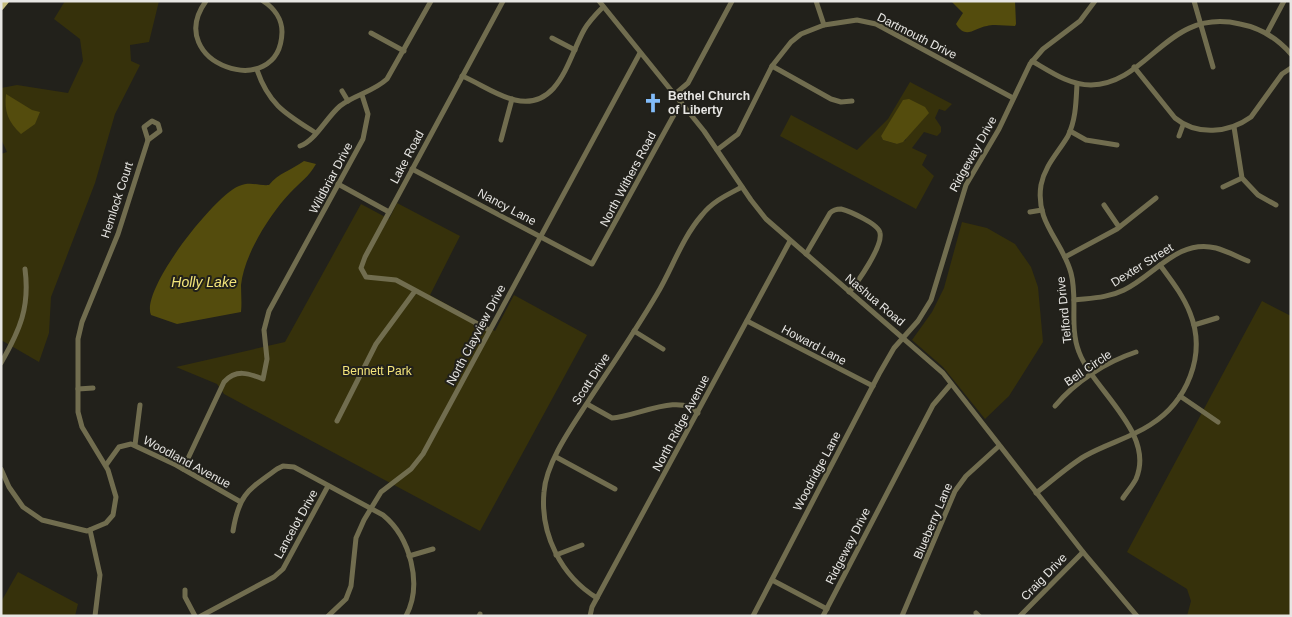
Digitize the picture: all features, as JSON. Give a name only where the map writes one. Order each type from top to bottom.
[{"type":"main road","points":[[1,7],[6,1]]},
{"type":"street","points":[[206,1],[197,14],[194,28],[199,45],[206,54],[235,70],[250,72],[257,70],[275,56],[282,39],[280,20],[274,10],[263,1]]},
{"type":"street","points":[[300,146],[308,144],[322,124],[348,101],[362,95],[387,79],[431,1]]},
{"type":"street","name":"Lake Road","points":[[415,290],[396,280],[366,277],[362,271],[365,257],[503,1]]},
{"type":"street","name":"Nashua Road","points":[[599,1],[681,102],[757,208],[790,241],[930,359],[1082,552],[1137,616]]},
{"type":"street","points":[[674,95],[688,83],[732,1]]},
{"type":"street","points":[[816,1],[824,25]]},
{"type":"street","name":"Ridgeway Drive","points":[[903,337],[931,300],[966,185],[1000,129],[1013,98],[1032,62],[1043,49],[1080,21],[1095,1]]},
{"type":"street","points":[[1194,1],[1212,66]]},
{"type":"street","points":[[1266,33],[1284,1]]},
{"type":"street","points":[[462,76],[512,99],[528,101],[549,93],[564,76],[585,28],[604,7]]},
{"type":"street","name":"Dartmouth Drive","points":[[717,150],[738,134],[772,66],[790,42],[801,34],[824,25],[849,20],[876,24],[1013,98]]},
{"type":"street","points":[[1032,62],[1064,80],[1077,84],[1103,84],[1119,78],[1134,68],[1172,37],[1200,24],[1235,22],[1266,33],[1291,54]]},
{"type":"street","points":[[370,33],[404,51]]},
{"type":"street","points":[[552,38],[575,50]]},
{"type":"street","name":"North Clayview Drive","points":[[328,616],[346,599],[352,586],[356,538],[371,508],[381,492],[411,469],[422,454],[640,53]]},
{"type":"street","points":[[772,66],[831,99],[841,102],[852,100]]},
{"type":"street","points":[[1134,68],[1166,108],[1183,125],[1203,130],[1234,127],[1251,117],[1282,74],[1291,68]]},
{"type":"street","points":[[257,70],[262,85],[274,104],[287,115],[316,133]]},
{"type":"street","name":"Telford Drive","points":[[1077,84],[1074,116],[1070,131],[1045,171],[1040,193],[1042,210],[1048,230],[1065,257],[1071,274],[1076,344],[1082,360],[1120,411],[1132,434],[1138,452],[1139,466],[1136,479],[1123,498]]},
{"type":"street","points":[[342,90],[348,101]]},
{"type":"street","name":"Wildbriar Drive","points":[[183,468],[224,382],[240,373],[263,379],[267,360],[264,330],[269,311],[361,144],[368,114],[362,95]]},
{"type":"street","points":[[501,140],[512,99]]},
{"type":"street","name":"North Withers Road","points":[[592,264],[681,102]]},
{"type":"street","points":[[1179,136],[1183,125]]},
{"type":"street","points":[[1234,127],[1242,178],[1258,195],[1276,205]]},
{"type":"street","points":[[1070,131],[1086,140],[1117,145]]},
{"type":"street","name":"Hemlock Court","points":[[90,530],[106,523],[116,509],[116,497],[106,466],[82,427],[78,412],[77,359],[80,331],[118,234],[148,140]]},
{"type":"street","name":"Nancy Lane","points":[[412,169],[592,264]]},
{"type":"street","points":[[1223,187],[1242,178]]},
{"type":"street","points":[[338,184],[389,212]]},
{"type":"street","name":"Scott Drive","points":[[597,598],[584,590],[567,574],[556,555],[544,510],[544,490],[556,457],[586,404],[658,292],[697,221],[715,202],[742,187]]},
{"type":"street","points":[[1065,257],[1119,227],[1156,198]]},
{"type":"street","points":[[1104,205],[1119,227]]},
{"type":"street","points":[[806,254],[830,213],[834,210],[843,210],[877,226],[880,233],[879,241],[862,277],[849,292]]},
{"type":"street","points":[[1030,212],[1042,210]]},
{"type":"street","name":"North Ridge Avenue","points":[[590,616],[597,598],[790,241]]},
{"type":"street","name":"Dexter Street","points":[[1074,300],[1115,294],[1133,285],[1176,254],[1204,247],[1222,250],[1248,261]]},
{"type":"street","points":[[1036,493],[1084,457],[1132,434],[1161,417],[1180,396],[1190,379],[1195,360],[1194,325],[1186,304],[1160,265]]},
{"type":"street","points":[[1,363],[24,314],[28,296],[25,270]]},
{"type":"street","points":[[337,421],[376,344],[415,290],[490,330]]},
{"type":"street","points":[[1194,325],[1217,318]]},
{"type":"street","name":"Howard Lane","points":[[747,321],[873,386]]},
{"type":"street","points":[[634,331],[664,349]]},
{"type":"street","name":"Woodridge Lane","points":[[753,616],[886,361],[903,337]]},
{"type":"street","name":"Bell Circle","points":[[1055,406],[1075,386],[1092,374],[1120,358],[1136,352]]},
{"type":"street","name":"Ridgeway Drive","points":[[824,616],[933,405],[951,384]]},
{"type":"street","points":[[78,389],[93,388]]},
{"type":"street","points":[[1180,396],[1218,422]]},
{"type":"street","points":[[586,404],[612,418],[678,404],[690,405],[698,413]]},
{"type":"street","points":[[135,445],[140,405]]},
{"type":"street","name":"Woodland Avenue","points":[[106,466],[119,447],[125,444],[135,445],[183,468],[239,501]]},
{"type":"street","name":"Blueberry Lane","points":[[902,616],[955,491],[966,476],[999,446]]},
{"type":"street","points":[[556,457],[616,489]]},
{"type":"street","points":[[233,531],[239,501],[254,486],[283,466],[292,466],[371,508],[394,525],[409,556],[415,592],[406,616]]},
{"type":"street","points":[[1,469],[18,501],[32,516],[58,525],[90,530],[100,575],[95,616]]},
{"type":"street","name":"Lancelot Drive","points":[[201,616],[274,577],[283,569],[328,486]]},
{"type":"street","points":[[556,555],[582,545]]},
{"type":"street","points":[[409,556],[433,549]]},
{"type":"street","name":"Craig Drive","points":[[1020,616],[1082,552]]},
{"type":"street","points":[[772,580],[827,609]]},
{"type":"street","points":[[185,590],[186,598],[195,616]]},
{"type":"green space","points":[[65,1],[159,1],[149,42],[130,45],[131,61],[140,65],[115,114],[95,183],[51,297],[49,333],[39,362],[1,340],[1,154],[7,152],[1,139],[1,88],[17,85],[68,93],[83,61],[80,39],[54,19]]},
{"type":"green space","points":[[910,82],[952,104],[945,111],[939,109],[935,118],[941,127],[941,132],[937,136],[924,132],[912,148],[927,155],[922,165],[934,176],[916,209],[780,136],[791,115],[857,150],[888,119]],"holes":[[[892,119],[906,140],[897,144],[883,140],[881,136]]]},
{"type":"green space","name":"Bennett Park","points":[[397,203],[460,236],[430,295],[495,331],[514,295],[587,335],[480,531],[224,394],[217,384],[176,367],[285,342],[361,204],[389,219]]},
{"type":"green space","points":[[962,222],[987,228],[1015,244],[1031,267],[1038,287],[1043,342],[1009,396],[985,419],[943,367],[912,340],[932,312],[944,288]]},
{"type":"green space","points":[[1262,301],[1291,316],[1291,616],[1187,616],[1191,601],[1187,589],[1127,552]]},
{"type":"green space","points":[[18,572],[78,604],[75,616],[1,616],[1,602]]},
{"type":"water","points":[[951,1],[1015,1],[1016,24],[1015,26],[990,25],[970,32],[963,31],[956,24],[963,13]]},
{"type":"water","points":[[6,94],[32,110],[40,112],[35,124],[21,134],[8,116]]},
{"type":"water","points":[[909,99],[925,107],[929,113],[903,142],[897,144],[883,140],[881,136],[903,100]]},
{"type":"water","name":"Holly Lake","points":[[304,161],[316,164],[266,223],[247,261],[241,285],[241,312],[177,324],[151,315],[151,303],[167,266],[197,225],[213,207],[239,186],[247,184],[269,185]]},
{"type":"place","name":"Bethel Church of Liberty","points":[[653,103]]}]
